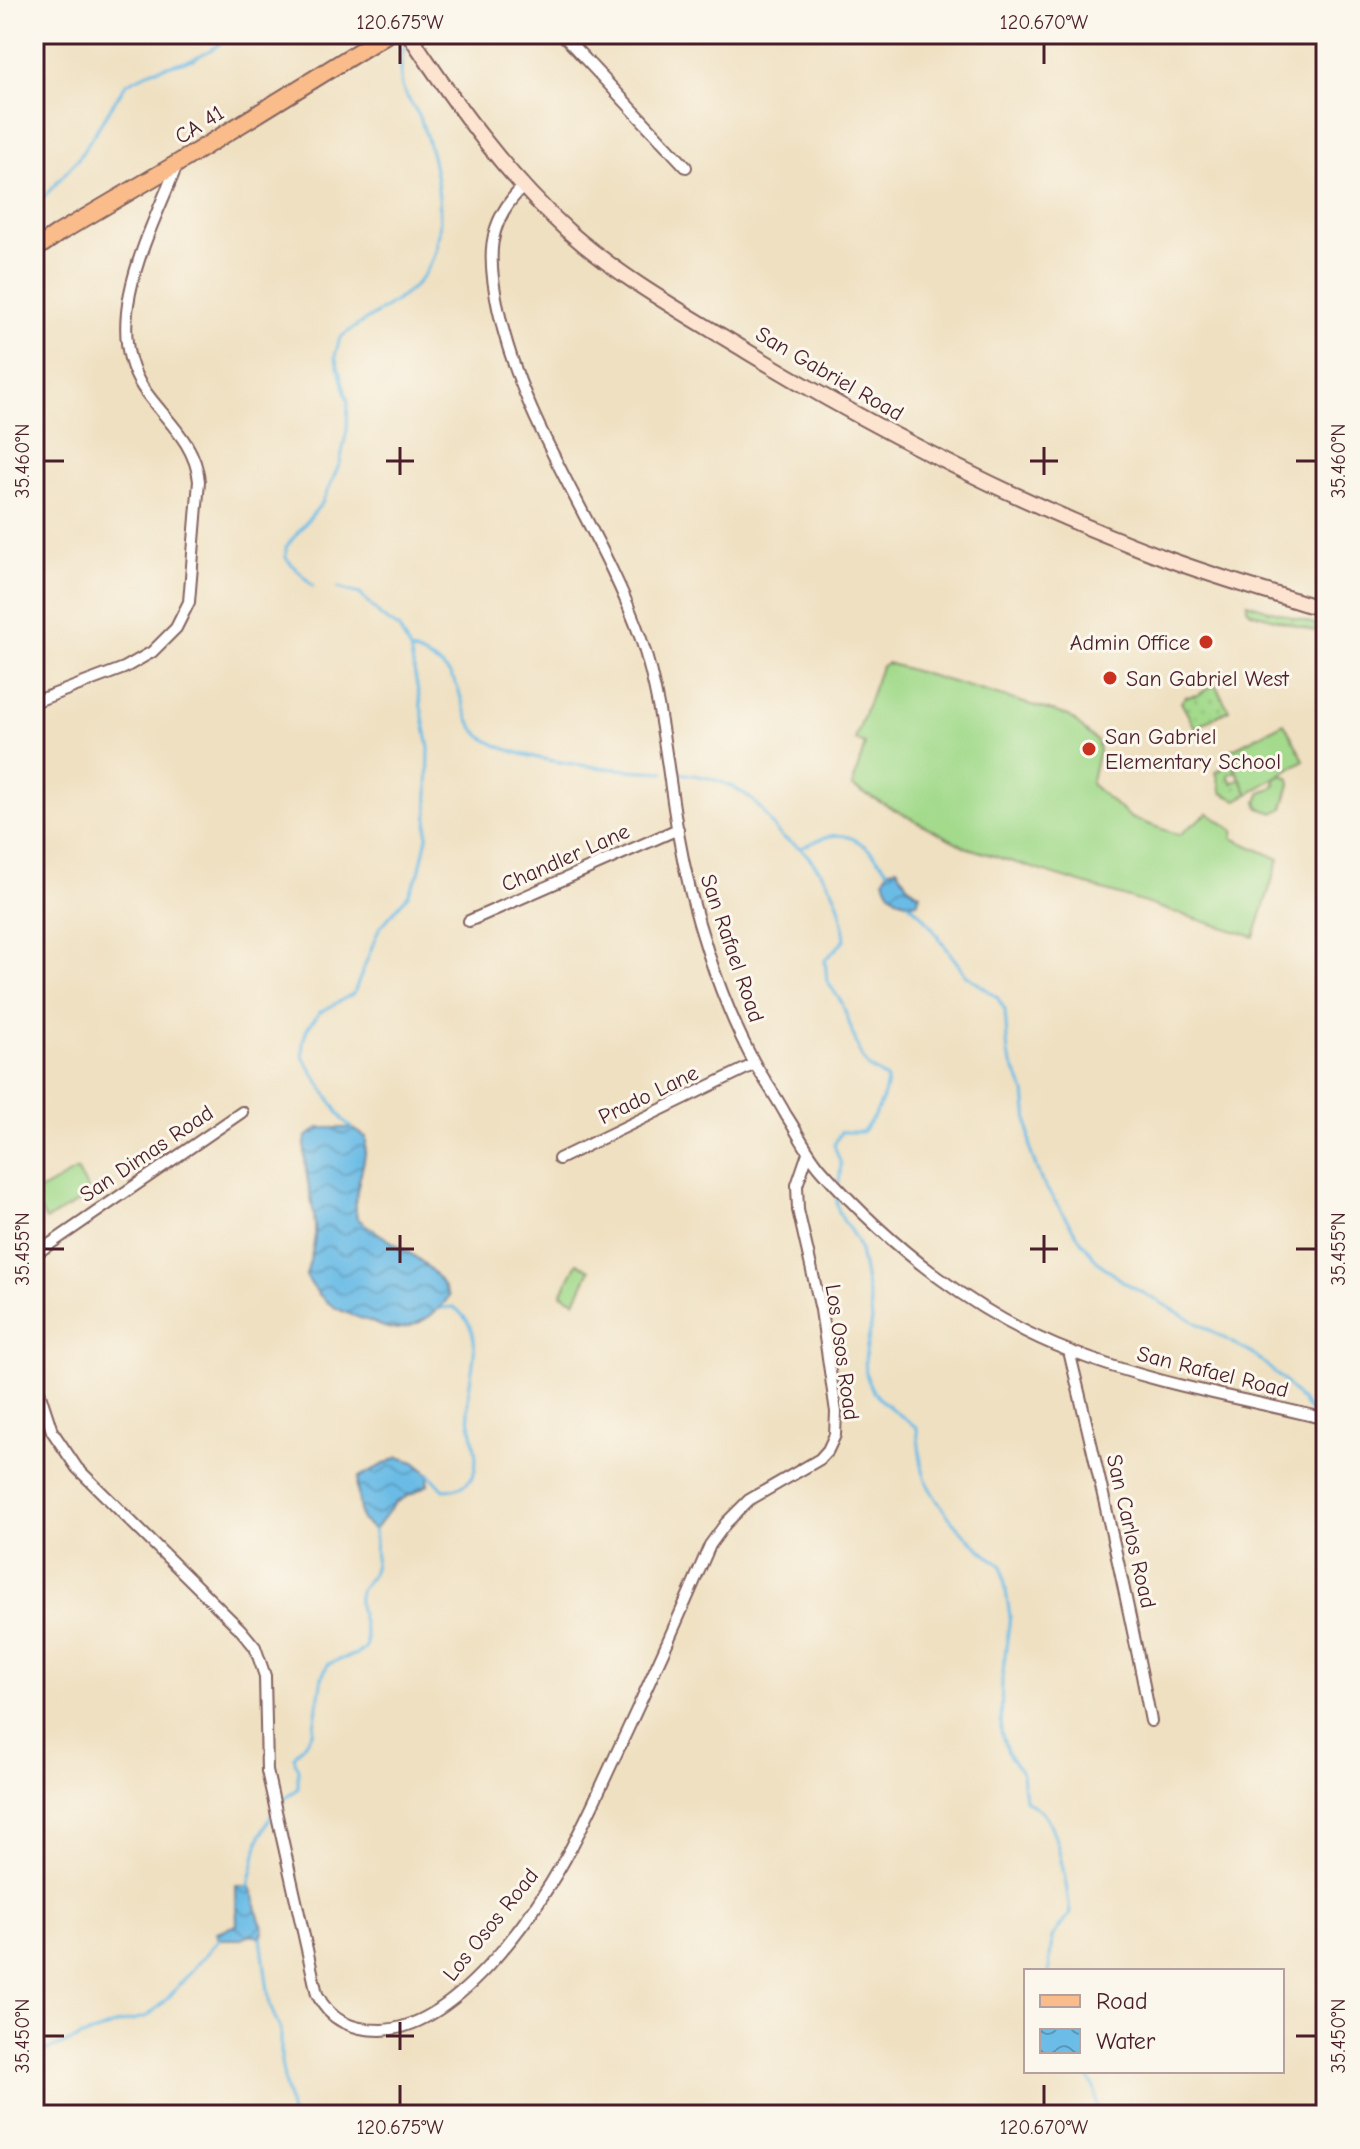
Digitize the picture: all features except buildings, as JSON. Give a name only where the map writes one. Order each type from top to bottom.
[{"type":"main road","name":"CA 41","points":[[34,250],[387,34]]},
{"type":"street","name":"San Gabriel Road","points":[[409,34],[484,142],[523,187],[569,231],[639,286],[871,424],[995,485],[1118,540],[1217,576],[1326,610]]},
{"type":"street","points":[[562,34],[686,167]]},
{"type":"street","points":[[34,702],[141,659],[176,628],[189,602],[199,481],[197,465],[186,441],[138,379],[131,357],[127,325],[128,303],[136,268],[178,163]]},
{"type":"street","name":"San Rafael Road","points":[[523,187],[505,207],[492,236],[493,278],[508,351],[532,412],[641,639],[654,690],[694,906],[734,1020],[755,1064],[808,1153],[856,1206],[948,1283],[1013,1324],[1069,1351],[1160,1381],[1326,1419]]},
{"type":"street","name":"Chandler Lane","points":[[469,921],[678,829]]},
{"type":"street","name":"Prado Lane","points":[[559,1159],[755,1064]]},
{"type":"street","name":"San Dimas Road","points":[[34,1255],[242,1112]]},
{"type":"street","name":"Los Osos Road","points":[[34,1376],[52,1431],[77,1468],[249,1637],[255,1647],[265,1676],[265,1740],[272,1796],[322,2004],[338,2020],[359,2029],[386,2030],[411,2026],[451,2003],[467,1988],[493,1960],[546,1889],[584,1822],[656,1670],[710,1545],[720,1530],[758,1493],[820,1459],[832,1442],[836,1412],[830,1364],[798,1210],[797,1185],[808,1153]]},
{"type":"street","name":"San Carlos Road","points":[[1069,1351],[1134,1630],[1151,1721]]},
{"type":"green space","points":[[1247,603],[1321,626],[1314,631],[1251,612]]},
{"type":"green space","points":[[887,663],[1069,716],[1097,741],[1099,750],[1091,784],[1131,818],[1179,835],[1208,813],[1234,831],[1232,838],[1279,859],[1254,937],[965,847],[852,787],[865,744],[855,740],[881,667]]},
{"type":"green space","points":[[1215,684],[1229,710],[1195,728],[1181,702],[1185,697],[1198,695]]},
{"type":"green space","points":[[1284,723],[1304,760],[1248,794],[1227,752]]},
{"type":"green space","points":[[1232,762],[1236,771],[1228,775],[1232,783],[1241,779],[1248,794],[1237,800],[1222,793],[1216,772]]},
{"type":"green space","points":[[1282,775],[1289,778],[1290,784],[1283,808],[1274,813],[1259,808],[1257,802],[1261,792],[1274,787],[1275,779]]},
{"type":"green space","points":[[77,1170],[91,1195],[46,1220],[34,1194]]},
{"type":"green space","points":[[577,1263],[590,1270],[575,1301],[561,1294]]},
{"type":"water","points":[[897,867],[907,885],[920,894],[917,903],[900,900],[889,890],[884,879],[888,871]]},
{"type":"water","points":[[319,1128],[352,1128],[366,1137],[356,1197],[357,1218],[421,1261],[449,1296],[439,1308],[419,1322],[393,1329],[351,1315],[326,1301],[306,1276],[315,1232],[305,1148],[306,1137]]},
{"type":"water","points":[[398,1457],[414,1462],[429,1474],[428,1485],[395,1503],[374,1530],[361,1519],[357,1487],[359,1477]]},
{"type":"water","points":[[236,1886],[249,1886],[252,1891],[264,1928],[261,1938],[252,1934],[242,1939],[219,1939],[216,1932],[237,1925]]},
{"type":"waterway","points":[[34,208],[78,159],[126,84],[153,70],[193,59],[216,47],[230,34]]},
{"type":"waterway","points":[[313,586],[286,558],[286,547],[322,503],[340,463],[347,430],[348,402],[335,356],[340,338],[415,285],[432,260],[438,241],[439,198],[432,156],[420,118],[402,86],[401,62],[406,38]]},
{"type":"waterway","points":[[338,588],[360,594],[382,617],[399,629],[410,650],[429,748],[427,837],[419,873],[408,895],[379,929],[354,993],[319,1013],[307,1029],[303,1042],[303,1057],[343,1120],[352,1128]]},
{"type":"waterway","points":[[410,650],[443,667],[458,688],[471,724],[490,742],[511,751],[565,763],[665,772]]},
{"type":"waterway","points":[[673,773],[710,778],[744,793],[762,810],[780,835],[805,853],[827,880],[836,898],[845,940],[825,960],[827,981],[842,1003],[861,1056],[869,1068],[887,1080],[871,1121],[862,1132],[841,1132],[834,1145],[841,1164],[839,1183]]},
{"type":"waterway","points":[[801,848],[831,836],[848,837],[871,851],[888,871]]},
{"type":"waterway","points":[[908,903],[924,917],[966,975],[997,997],[1005,1010],[1008,1055],[1025,1092],[1031,1153],[1041,1180],[1081,1241],[1099,1263],[1124,1282],[1256,1356],[1283,1380],[1312,1413]]},
{"type":"waterway","points":[[838,1191],[840,1215],[859,1247],[870,1307],[872,1320],[865,1358],[868,1381],[883,1401],[917,1428],[924,1475],[944,1511],[971,1541],[1002,1566],[1010,1616],[1002,1679],[1001,1732],[1007,1752],[1022,1774],[1025,1800],[1041,1811],[1050,1823],[1062,1863],[1069,1904],[1070,1914],[1052,1937],[1049,1969]]},
{"type":"waterway","points":[[429,1474],[444,1490],[460,1487],[469,1481],[476,1461],[468,1411],[474,1356],[472,1331],[454,1307],[442,1308]]},
{"type":"waterway","points":[[279,1804],[298,1788],[294,1757],[313,1732],[322,1677],[328,1664],[365,1648],[366,1635],[359,1597],[375,1565],[374,1530]]},
{"type":"waterway","points":[[249,1886],[259,1840],[274,1810]]},
{"type":"waterway","points":[[261,1938],[270,2006],[281,2031],[281,2063],[291,2115]]},
{"type":"waterway","points":[[34,2055],[120,2023],[148,2016],[169,1997],[219,1939]]},
{"type":"waterway","points":[[1086,2073],[1095,2090],[1098,2115]]},
{"type":"place","name":"Admin Office","points":[[1206,642]]},
{"type":"place","name":"San Gabriel West","points":[[1110,678]]},
{"type":"place","name":"San Gabriel Elementary School","points":[[1089,749]]}]
